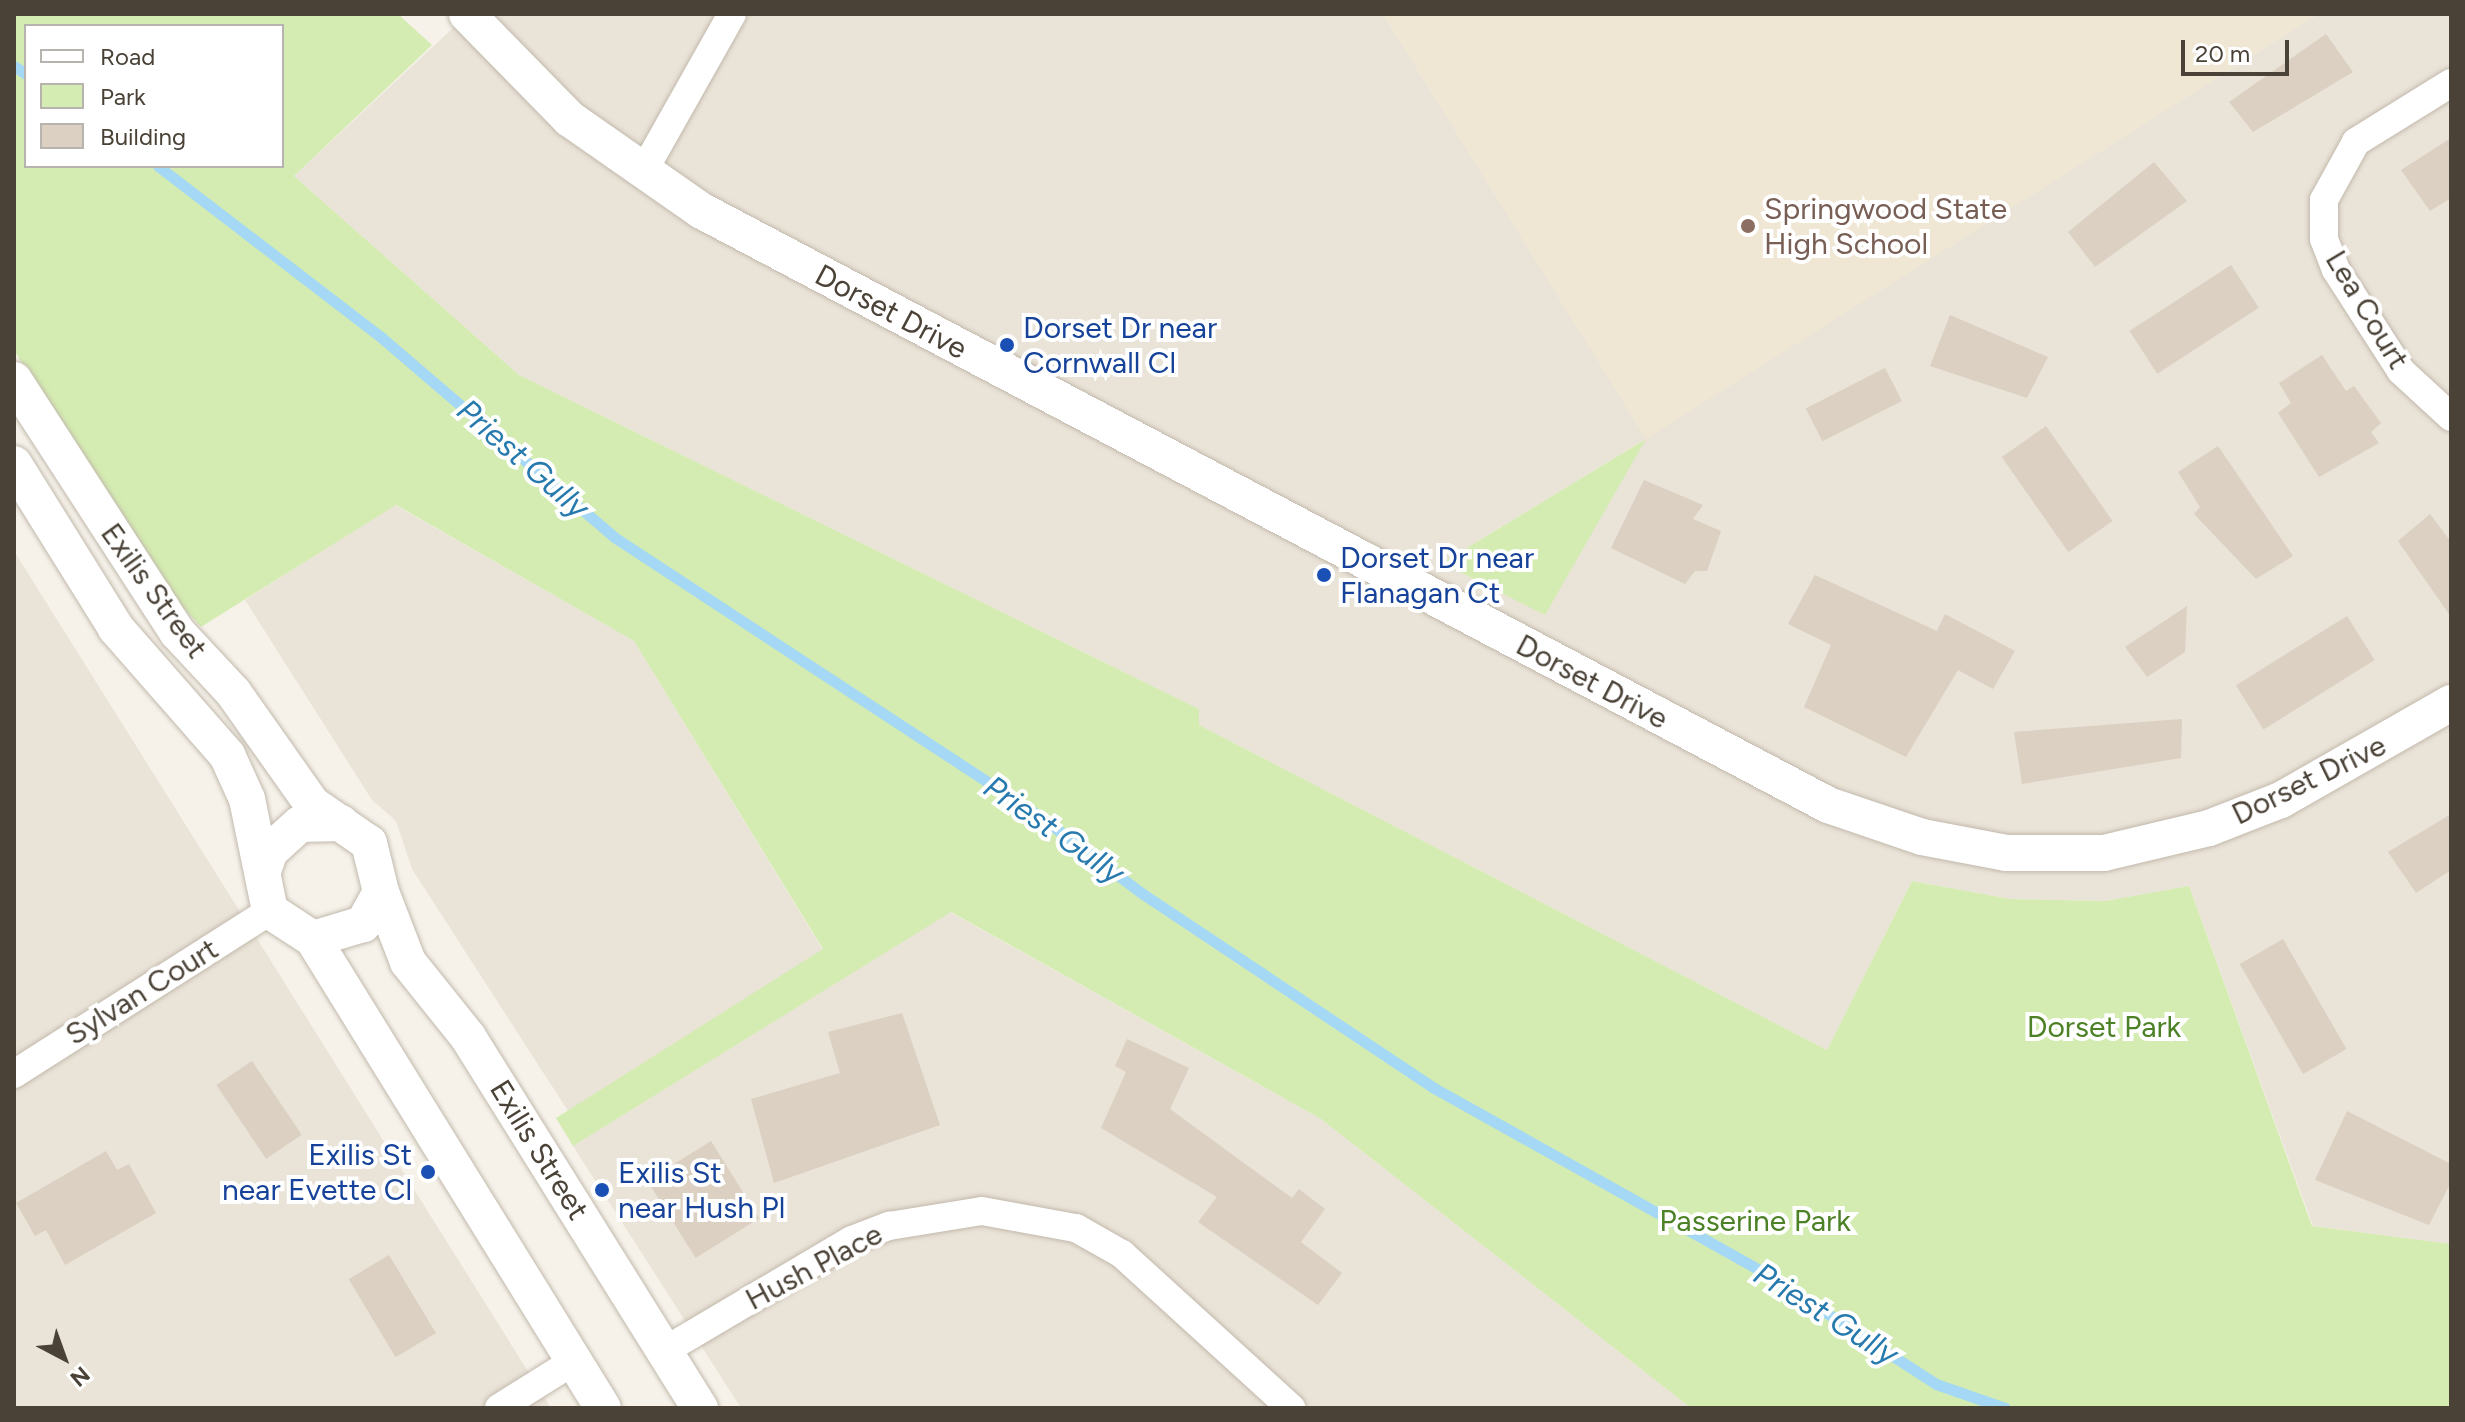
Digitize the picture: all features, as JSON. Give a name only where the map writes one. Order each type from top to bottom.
[{"type":"street","name":"Dorset Drive","points":[[467,14],[570,119],[702,211],[1828,805],[1922,837],[2007,853],[2104,853],[2209,828],[2359,761],[2451,703]]},
{"type":"street","points":[[643,172],[732,14]]},
{"type":"street","name":"Lea Court","points":[[2451,83],[2356,142],[2324,200],[2324,239],[2336,270],[2401,371],[2440,391],[2451,417]]},
{"type":"street","name":"Exilis Street","points":[[14,380],[177,632],[233,692],[312,804],[341,823],[378,858],[381,892],[408,962],[468,1037],[700,1408]]},
{"type":"street","name":"Exilis Street","points":[[14,464],[116,628],[227,755],[247,799],[270,911]]},
{"type":"street","points":[[263,871],[270,851],[300,824],[341,823]]},
{"type":"street","points":[[313,939],[349,934],[381,892]]},
{"type":"street","points":[[270,911],[313,939],[603,1408]]},
{"type":"street","name":"Sylvan Court","points":[[14,1074],[270,911]]},
{"type":"street","name":"Hush Place","points":[[664,1351],[852,1240],[927,1218],[1012,1214],[1076,1228],[1122,1254],[1291,1408]]},
{"type":"street","points":[[499,1408],[574,1361]]},
{"type":"shaded area","points":[[468,14],[1383,14],[1646,438],[2318,14],[2451,14],[2451,1244],[2313,1226],[2189,886],[2105,901],[2010,899],[1912,881],[1827,1050],[1199,725],[1199,709],[519,375],[294,176]],"holes":[[[1644,440],[1545,614],[1442,563]]]},
{"type":"shaded area","name":"Springwood State High School","points":[[1383,14],[2318,14],[1646,439]]},
{"type":"shaded area","points":[[395,505],[634,641],[823,950],[568,1111],[412,869],[396,821],[372,800],[245,600]]},
{"type":"shaded area","points":[[14,551],[551,1408],[14,1408]]},
{"type":"shaded area","points":[[950,912],[1321,1119],[1691,1408],[741,1408],[573,1146]]},
{"type":"green space","name":"Passerine Park","points":[[14,14],[398,14],[432,45],[294,176],[519,375],[1199,709],[1199,725],[1827,1050],[1912,881],[2010,899],[2105,901],[2189,886],[2312,1226],[2451,1244],[2451,1408],[1691,1408],[1321,1119],[951,912],[573,1146],[556,1118],[823,949],[634,641],[396,505],[201,627],[149,571],[14,350]]},
{"type":"green space","points":[[1646,439],[1545,615],[1442,563]]},
{"type":"building","points":[[2326,34],[2353,72],[2253,132],[2229,102]]},
{"type":"building","points":[[2451,138],[2451,198],[2430,211],[2401,170]]},
{"type":"building","points":[[2154,162],[2187,201],[2095,267],[2068,232]]},
{"type":"building","points":[[2231,265],[2259,308],[2157,374],[2130,331]]},
{"type":"building","points":[[1950,315],[2048,357],[2027,398],[1930,366]]},
{"type":"building","points":[[2322,355],[2346,391],[2354,386],[2381,423],[2371,432],[2379,443],[2319,477],[2278,413],[2291,403],[2279,383]]},
{"type":"building","points":[[1885,368],[1902,401],[1822,441],[1806,408]]},
{"type":"building","points":[[2046,426],[2113,521],[2068,552],[2002,457]]},
{"type":"building","points":[[2218,446],[2293,556],[2256,579],[2194,514],[2200,507],[2178,472]]},
{"type":"building","points":[[1644,480],[1703,505],[1693,519],[1721,531],[1707,571],[1695,571],[1685,584],[1611,548]]},
{"type":"building","points":[[2430,514],[2451,542],[2451,617],[2398,541]]},
{"type":"building","points":[[1815,575],[1937,631],[1945,614],[2015,651],[1993,689],[1958,670],[1906,757],[1804,707],[1831,645],[1788,624]]},
{"type":"building","points":[[2187,606],[2185,652],[2147,677],[2125,647]]},
{"type":"building","points":[[2347,616],[2375,660],[2263,730],[2236,685]]},
{"type":"building","points":[[2182,719],[2181,758],[2022,784],[2014,732]]},
{"type":"building","points":[[2451,814],[2451,870],[2416,893],[2388,852]]},
{"type":"building","points":[[2283,939],[2346,1049],[2303,1074],[2240,964]]},
{"type":"building","points":[[902,1013],[940,1125],[774,1183],[751,1099],[840,1073],[828,1032]]},
{"type":"building","points":[[1127,1039],[1189,1068],[1170,1109],[1292,1198],[1299,1189],[1325,1209],[1301,1242],[1342,1273],[1318,1305],[1198,1222],[1217,1197],[1101,1128],[1126,1072],[1115,1066]]},
{"type":"building","points":[[252,1061],[302,1135],[266,1159],[216,1085]]},
{"type":"building","points":[[2347,1111],[2451,1164],[2451,1182],[2429,1225],[2315,1180]]},
{"type":"building","points":[[711,1141],[759,1218],[696,1258],[647,1181]]},
{"type":"building","points":[[106,1151],[117,1170],[129,1164],[156,1213],[65,1265],[46,1230],[35,1236],[16,1203]]},
{"type":"building","points":[[389,1255],[436,1333],[396,1357],[349,1279]]},
{"type":"waterway","name":"Priest Gully","points":[[14,66],[24,73]]},
{"type":"waterway","name":"Priest Gully","points":[[161,168],[382,338],[614,537],[1038,815],[1143,894],[1434,1088],[1760,1270],[1936,1384],[2005,1408]]},
{"type":"place","name":"Springwood State High School","points":[[1748,226]]},
{"type":"place","name":"Dorset Dr near Cornwall Cl","points":[[1007,345]]},
{"type":"place","name":"Dorset Dr near Flanagan Ct","points":[[1324,575]]},
{"type":"place","name":"Exilis St near Evette Cl","points":[[428,1172]]},
{"type":"place","name":"Exilis St near Hush Pl","points":[[602,1190]]},
{"type":"park label","name":"Dorset Park","points":[[2104,1027]]}]
